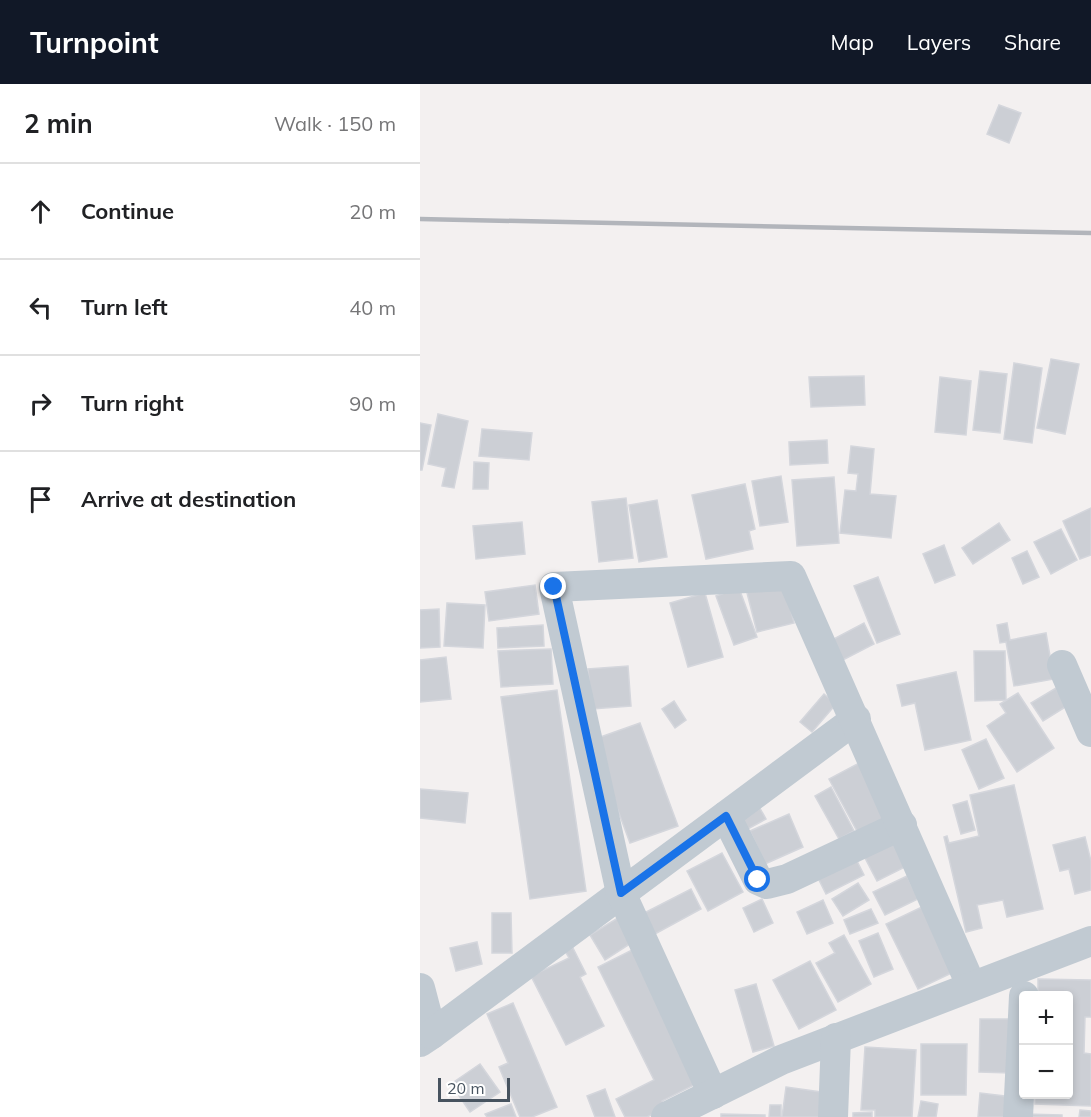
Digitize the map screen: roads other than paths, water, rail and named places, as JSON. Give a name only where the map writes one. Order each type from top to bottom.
[{"type":"street","points":[[713,1094],[621,893],[554,587],[791,576],[856,719],[971,985]]},
{"type":"street","points":[[1062,665],[1091,732]]},
{"type":"street","points":[[420,988],[426,1038],[856,719]]},
{"type":"street","points":[[726,816],[758,880],[766,884],[787,879],[902,825]]},
{"type":"street","points":[[674,1115],[781,1060],[971,985],[1091,941]]},
{"type":"street","points":[[1023,991],[1025,965]]},
{"type":"street","points":[[833,1117],[836,1038]]},
{"type":"street","points":[[1018,1117],[1021,1045]]},
{"type":"railway","points":[[420,219],[1091,233]]}]
